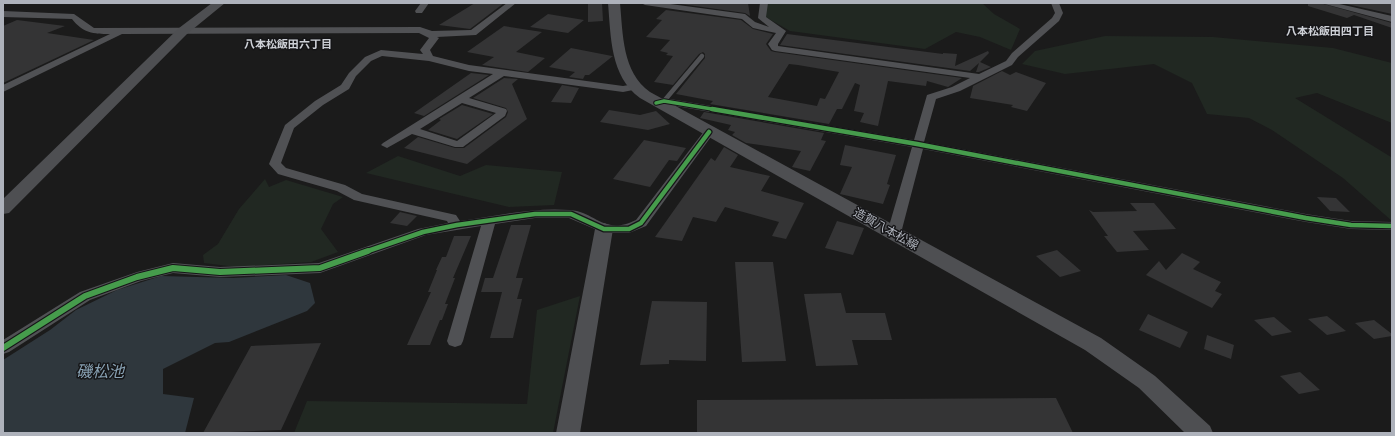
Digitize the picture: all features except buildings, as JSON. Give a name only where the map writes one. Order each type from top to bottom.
[{"type":"main road","points":[[3,209],[183,31],[219,3]]},
{"type":"main road","name":"造賀八本松線","points":[[614,3],[622,63],[629,80],[634,87],[709,132],[1093,344],[1147,382],[1201,433]]},
{"type":"main road","points":[[568,433],[604,228]]},
{"type":"street","points":[[419,11],[425,3]]},
{"type":"street","points":[[3,14],[74,17],[81,25],[92,31],[420,30],[431,34],[473,32],[512,3]]},
{"type":"street","points":[[645,3],[745,17],[749,23],[782,31]]},
{"type":"street","points":[[764,3],[762,18],[782,31]]},
{"type":"street","points":[[894,233],[931,97],[956,89],[1009,63],[1015,55],[1056,20],[1059,13],[1055,3]]},
{"type":"street","points":[[1324,3],[1392,19]]},
{"type":"street","points":[[1339,7],[1341,4],[1351,3]]},
{"type":"street","points":[[782,31],[773,44],[776,48],[981,78]]},
{"type":"street","points":[[3,89],[120,32]]},
{"type":"street","points":[[429,58],[425,50],[434,38],[431,34]]},
{"type":"street","points":[[456,225],[451,218],[358,197],[341,188],[282,171],[275,164],[289,127],[319,102],[345,87],[352,75],[368,59],[381,53],[429,58],[469,68],[502,73],[623,89],[634,87]]},
{"type":"street","points":[[387,145],[502,73]]},
{"type":"street","points":[[411,130],[459,146],[500,116],[502,111],[461,98]]},
{"type":"street","points":[[660,102],[917,144],[1306,218],[1351,225],[1392,226]]},
{"type":"street","points":[[3,348],[85,296],[137,277],[173,268],[220,272],[320,268],[423,232],[456,225],[535,214],[571,214],[604,228],[628,229],[641,223],[709,132]]},
{"type":"street","points":[[455,341],[489,221]]},
{"type":"lane","points":[[660,102],[702,56]]},
{"type":"shaded area","points":[[764,3],[982,3],[994,14],[1020,29],[1011,50],[980,37],[956,32],[925,49],[790,31],[764,16]]},
{"type":"shaded area","points":[[1105,36],[1213,37],[1333,48],[1392,63],[1392,123],[1317,93],[1295,98],[1391,157],[1392,221],[1343,178],[1272,130],[1249,118],[1207,114],[1192,83],[1154,64],[1065,74],[1022,64],[1035,51]]},
{"type":"shaded area","points":[[398,156],[460,176],[486,165],[562,172],[554,205],[509,207],[366,173]]},
{"type":"shaded area","points":[[265,179],[269,187],[286,180],[343,197],[333,204],[321,229],[338,252],[311,262],[236,267],[204,263],[203,255],[218,244],[239,209]]},
{"type":"shaded area","points":[[580,296],[553,433],[294,433],[307,401],[527,404],[537,310]]},
{"type":"water","name":"磯松池","points":[[286,275],[310,283],[315,303],[307,311],[229,342],[215,343],[163,369],[163,394],[194,398],[185,433],[3,433],[3,360],[50,330],[76,310],[117,290],[161,276],[233,278]]},
{"type":"cycle path","points":[[656,103],[664,101],[917,144],[1306,218],[1351,225],[1392,226]]},
{"type":"cycle path","points":[[3,348],[85,296],[137,277],[173,268],[220,272],[320,268],[423,232],[457,225],[535,214],[571,214],[604,229],[629,229],[641,223],[709,132]]},
{"type":"district","name":"八本松飯田四丁目","points":[[1330,31]]},
{"type":"district","name":"八本松飯田六丁目","points":[[288,44]]}]
